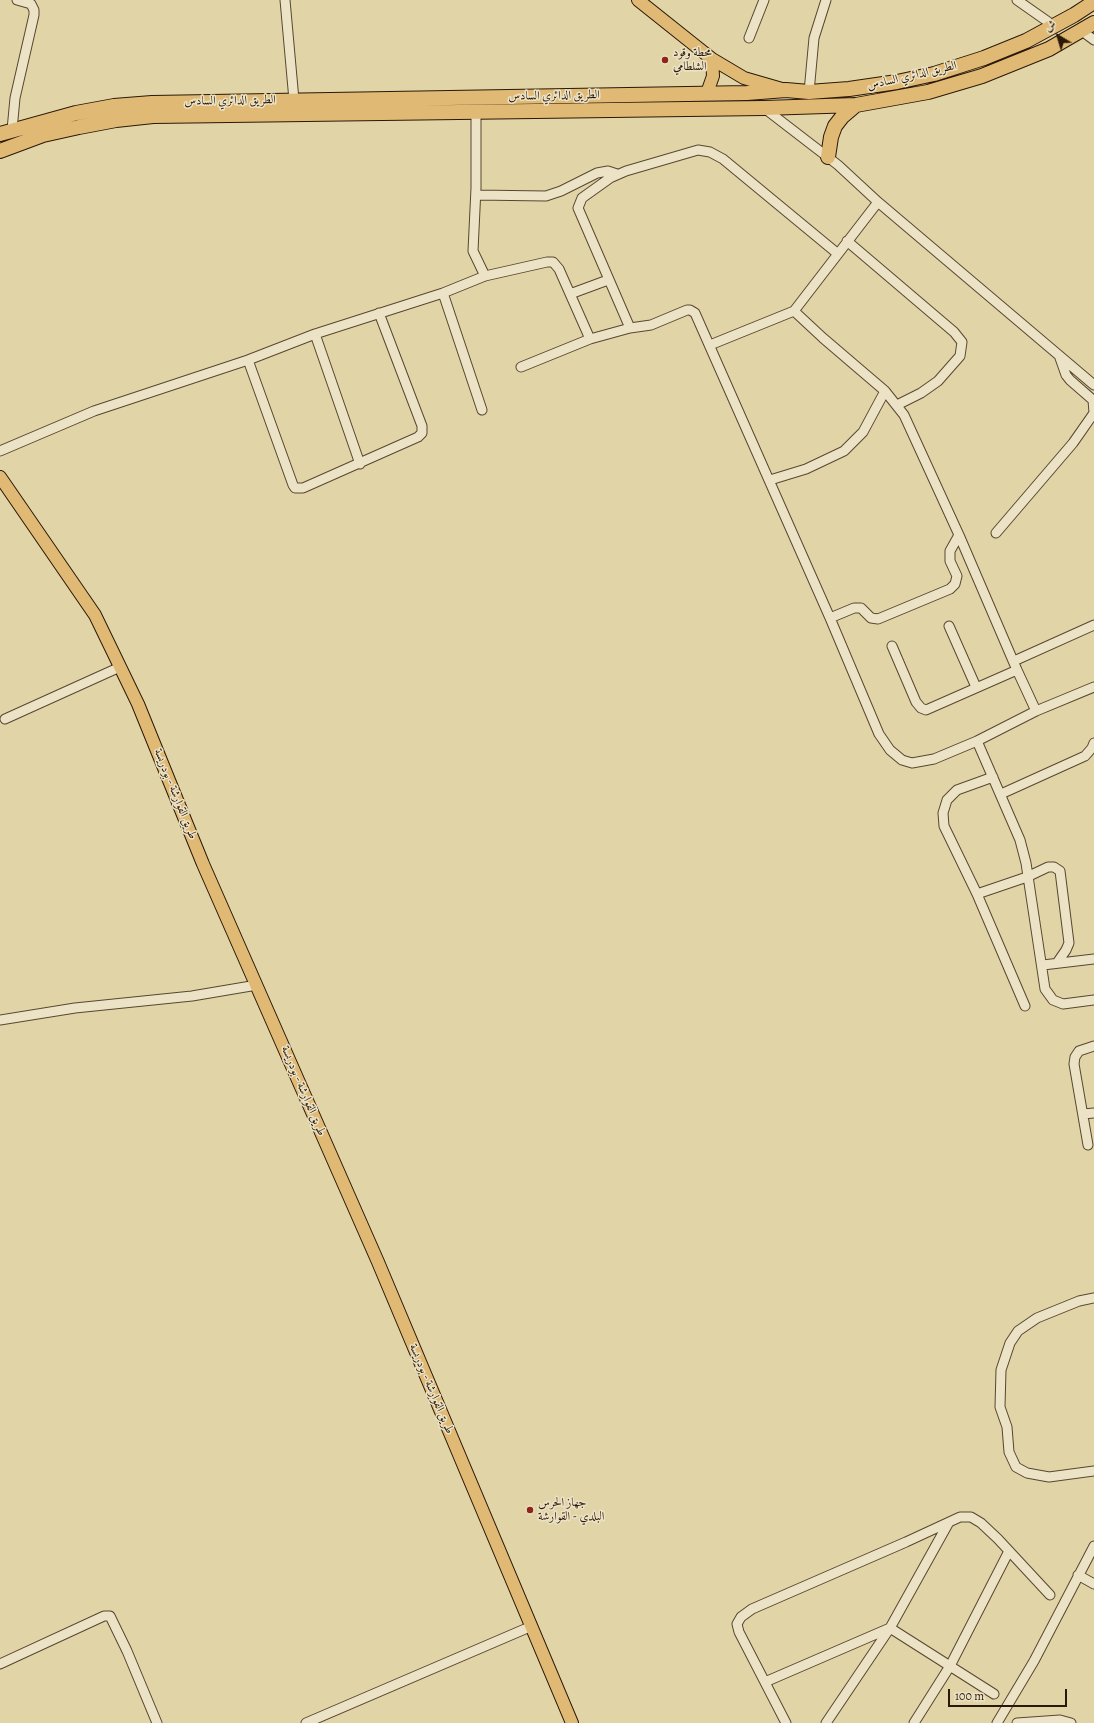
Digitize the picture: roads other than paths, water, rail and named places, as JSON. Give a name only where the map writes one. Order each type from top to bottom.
[{"type":"highway","name":"الطريق الدائري السادس","points":[[0,151],[43,135],[116,120],[270,107],[294,100],[747,93],[786,90],[809,92],[874,86],[934,74],[984,58],[1026,41],[1094,2]]},
{"type":"highway","name":"الطريق الدائري السادس","points":[[6,132],[76,113],[114,106],[152,103],[476,112],[764,108],[856,105],[928,92],[982,76],[1049,48],[1088,27]]},
{"type":"highway","points":[[828,157],[831,137],[835,126],[842,117],[856,105]]},
{"type":"main road","points":[[638,0],[712,59],[744,78],[786,90]]},
{"type":"main road","points":[[707,93],[713,76],[712,59]]},
{"type":"main road","name":"طريق القوارشة - بودريسة","points":[[0,478],[95,615],[138,704],[203,864],[386,1283],[572,1723]]},
{"type":"street","points":[[6,132],[34,15],[33,6],[31,4],[17,0]]},
{"type":"street","points":[[285,0],[294,100]]},
{"type":"street","points":[[749,38],[764,0]]},
{"type":"street","points":[[809,92],[814,38],[826,0]]},
{"type":"street","points":[[1017,0],[1054,26]]},
{"type":"street","points":[[1088,27],[1094,40]]},
{"type":"street","points":[[764,108],[828,157],[878,202],[1059,357],[1094,385]]},
{"type":"street","points":[[476,112],[476,195],[473,251],[485,276]]},
{"type":"street","points":[[630,328],[578,208],[579,202],[582,198],[617,174],[698,150],[710,152],[723,159],[838,254]]},
{"type":"street","points":[[476,195],[546,196],[561,191],[597,173],[608,171],[617,174]]},
{"type":"street","points":[[710,345],[794,311],[878,202]]},
{"type":"street","points":[[847,241],[954,332],[962,342],[960,356],[938,381],[921,393],[897,404]]},
{"type":"street","points":[[0,451],[74,418],[248,360],[315,334],[443,293],[485,276],[539,263],[553,262],[559,269],[590,339]]},
{"type":"street","points":[[570,294],[608,280]]},
{"type":"street","points":[[443,293],[482,410]]},
{"type":"street","points":[[521,366],[590,339],[630,328],[651,325],[690,310],[695,313],[770,480],[879,734],[884,743],[895,756],[902,760],[912,763],[934,760],[977,741],[1036,711],[1094,688]]},
{"type":"street","points":[[794,311],[885,391],[897,404],[915,436],[960,535],[1015,666],[1036,711]]},
{"type":"street","points":[[248,360],[292,485],[295,488],[303,488],[360,464],[418,437],[422,433],[422,426],[379,313]]},
{"type":"street","points":[[315,334],[360,464]]},
{"type":"street","points":[[996,533],[1072,443],[1094,413],[1093,400],[1066,375],[1059,357]]},
{"type":"street","points":[[770,480],[806,469],[844,451],[863,432],[885,391]]},
{"type":"street","points":[[830,618],[854,608],[861,608],[871,618],[878,619],[950,589],[955,584],[957,576],[950,561],[950,552],[960,535]]},
{"type":"street","points":[[892,646],[916,702],[921,708],[926,710],[976,687],[1094,625]]},
{"type":"street","points":[[949,626],[976,687]]},
{"type":"street","points":[[5,719],[120,667]]},
{"type":"street","points":[[977,741],[1020,840],[1026,863],[1027,877],[1043,966],[1045,989],[1054,1000],[1063,1004],[1094,1000]]},
{"type":"street","points":[[1001,794],[1086,756],[1094,743]]},
{"type":"street","points":[[993,777],[957,790],[947,800],[943,812],[944,826],[977,894],[1025,1006]]},
{"type":"street","points":[[977,894],[1027,877],[1048,867],[1054,867],[1060,871],[1069,943],[1057,963]]},
{"type":"street","points":[[1043,966],[1094,959]]},
{"type":"street","points":[[0,1020],[75,1008],[192,996],[257,985]]},
{"type":"street","points":[[1088,1144],[1074,1064],[1075,1058],[1079,1051],[1094,1046]]},
{"type":"street","points":[[1083,1114],[1094,1113]]},
{"type":"street","points":[[1094,1298],[1079,1301],[1038,1318],[1018,1330],[1010,1343],[1001,1370],[1000,1407],[1007,1427],[1009,1452],[1016,1467],[1027,1473],[1049,1477],[1094,1471]]},
{"type":"street","points":[[786,1723],[739,1632],[737,1624],[741,1617],[752,1609],[960,1517],[971,1517],[981,1523],[1050,1596]]},
{"type":"street","points":[[826,1723],[890,1628],[949,1522]]},
{"type":"street","points":[[914,1723],[950,1666],[1009,1551]]},
{"type":"street","points":[[998,1723],[1034,1661],[1078,1575],[1093,1551]]},
{"type":"street","points":[[1078,1575],[1094,1584]]},
{"type":"street","points":[[0,1664],[102,1617],[110,1616],[127,1651],[157,1723]]},
{"type":"street","points":[[306,1723],[532,1626]]},
{"type":"street","points":[[890,1628],[994,1694]]},
{"type":"street","points":[[766,1682],[890,1628]]},
{"type":"street","points":[[1017,1723],[1060,1720],[1071,1723]]},
{"type":"place","name":"محطة وقود الشلطامي","points":[[665,60]]},
{"type":"place","name":"جهاز الحرس البلدي - القوارشة","points":[[530,1510]]}]
